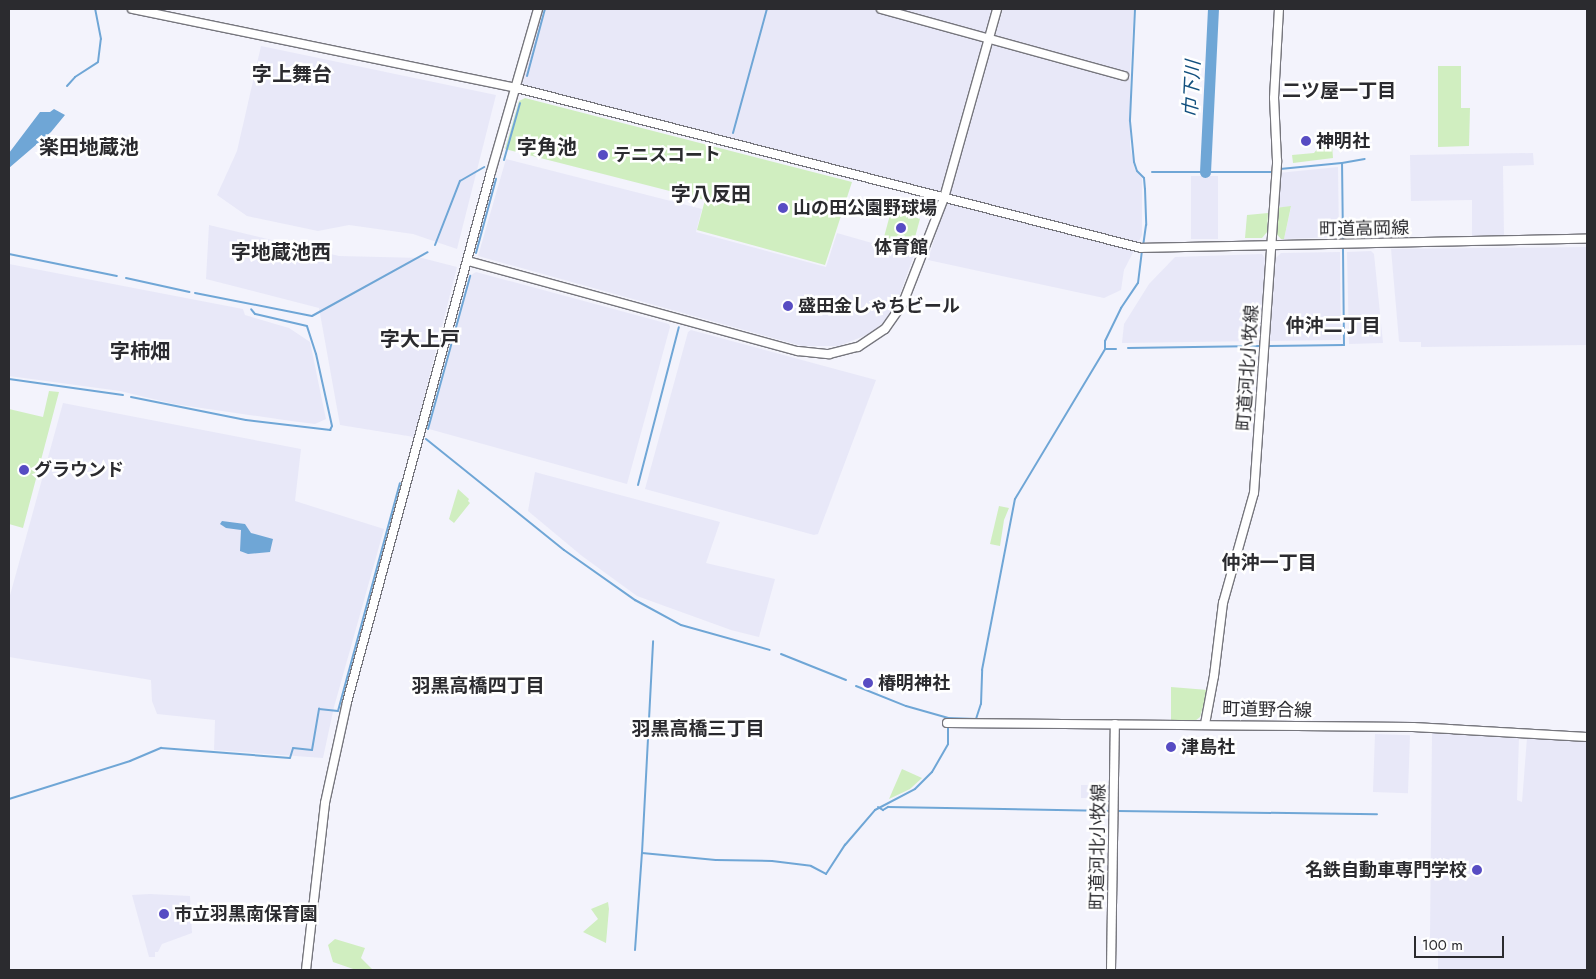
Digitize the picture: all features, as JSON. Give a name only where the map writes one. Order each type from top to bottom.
[{"type":"street","name":"町道高岡線","points":[[132,9],[517,88],[1141,248],[1587,239]]},
{"type":"street","points":[[306,970],[325,803],[347,702],[491,172],[517,88],[538,9]]},
{"type":"street","points":[[881,9],[1124,76]]},
{"type":"street","points":[[468,262],[798,351],[816,354],[835,354],[853,350],[870,341],[885,329],[896,315],[944,198],[997,9]]},
{"type":"street","name":"町道河北小牧線","points":[[1205,724],[1214,676],[1223,603],[1254,493],[1277,161],[1274,98],[1279,9]]},
{"type":"street","name":"町道野合線","points":[[947,724],[1205,724],[1422,727],[1587,737]]},
{"type":"street","name":"町道河北小牧線","points":[[1111,970],[1115,724]]},
{"type":"shaded area","points":[[538,9],[997,9],[944,198],[517,88]]},
{"type":"shaded area","points":[[1003,9],[1134,9],[1130,71],[1130,146],[1135,170],[1142,178],[1142,235],[1124,270],[1121,290],[1104,298],[928,260]]},
{"type":"shaded area","points":[[261,46],[496,95],[457,249],[413,234],[349,225],[318,231],[247,216],[217,195],[237,151]]},
{"type":"shaded area","points":[[1533,153],[1534,165],[1503,166],[1504,235],[1472,236],[1472,200],[1411,201],[1410,155]]},
{"type":"shaded area","points":[[506,159],[702,209],[696,232],[826,267],[837,233],[914,255],[895,308],[883,323],[869,334],[839,346],[802,346],[478,256]]},
{"type":"shaded area","points":[[1338,167],[1339,237],[1284,239],[1291,207],[1275,208],[1278,173]]},
{"type":"shaded area","points":[[1191,176],[1218,176],[1218,239],[1191,239]]},
{"type":"shaded area","points":[[209,225],[339,256],[422,258],[457,267],[414,437],[340,425],[319,308],[206,279]]},
{"type":"shaded area","points":[[1587,247],[1587,345],[1421,347],[1421,342],[1399,341],[1391,249]]},
{"type":"shaded area","points":[[1371,251],[1374,254],[1383,343],[1349,344],[1347,252]]},
{"type":"shaded area","points":[[1340,252],[1341,340],[1267,341],[1274,260],[1281,253]]},
{"type":"shaded area","points":[[1262,254],[1266,260],[1261,341],[1122,343],[1124,324],[1149,284],[1175,257]]},
{"type":"shaded area","points":[[9,264],[243,309],[245,315],[289,328],[310,342],[326,419],[315,424],[291,421],[174,404],[120,391],[9,376]]},
{"type":"shaded area","points":[[476,272],[669,324],[670,327],[627,484],[429,429],[471,275]]},
{"type":"shaded area","points":[[691,330],[876,380],[818,534],[814,535],[645,489],[688,332]]},
{"type":"shaded area","points":[[63,403],[301,449],[295,501],[384,529],[334,707],[323,758],[214,750],[215,720],[157,714],[152,701],[151,680],[9,657],[9,599]]},
{"type":"shaded area","points":[[535,472],[720,522],[706,563],[775,579],[759,637],[731,630],[637,596],[582,556],[528,511]]},
{"type":"shaded area","points":[[1432,733],[1519,737],[1517,800],[1522,802],[1527,738],[1587,742],[1587,970],[1438,970],[1438,938],[1430,938]]},
{"type":"shaded area","points":[[1375,734],[1410,735],[1408,793],[1373,792]]},
{"type":"shaded area","points":[[1081,785],[1112,785],[1112,798],[1081,798]]},
{"type":"shaded area","name":"市立羽黒南保育園","points":[[132,895],[190,896],[192,933],[162,944],[158,952],[155,952],[155,957],[149,957]]},
{"type":"green space","points":[[1438,66],[1461,66],[1461,108],[1470,108],[1469,146],[1438,147]]},
{"type":"green space","points":[[525,98],[852,182],[825,265],[697,230],[705,200],[505,149],[519,101]]},
{"type":"green space","points":[[1331,132],[1333,158],[1293,163],[1292,155],[1314,153],[1318,148],[1317,133]]},
{"type":"green space","points":[[1291,206],[1284,239],[1281,239],[1274,231],[1275,208]]},
{"type":"green space","name":"体育館","points":[[891,211],[920,219],[913,246],[884,238]]},
{"type":"green space","points":[[1268,213],[1267,232],[1262,238],[1245,238],[1247,215]]},
{"type":"green space","name":"グラウンド","points":[[49,391],[59,392],[23,528],[9,524],[9,409],[43,417]]},
{"type":"green space","points":[[458,489],[469,499],[470,503],[454,523],[449,519]]},
{"type":"green space","points":[[999,506],[1009,508],[1004,520],[1000,546],[990,544]]},
{"type":"green space","points":[[1171,687],[1208,690],[1200,717],[1195,721],[1171,720]]},
{"type":"green space","points":[[902,769],[922,778],[910,789],[889,799]]},
{"type":"green space","points":[[608,902],[606,943],[583,932],[598,919],[591,909]]},
{"type":"green space","points":[[335,939],[365,948],[361,958],[373,970],[356,970],[333,962],[328,945]]},
{"type":"water","points":[[54,109],[65,115],[51,132],[9,168],[9,153],[40,112],[50,112]]},
{"type":"water","points":[[222,521],[245,524],[251,533],[273,539],[270,552],[248,554],[240,551],[241,530],[226,528],[220,524]]},
{"type":"waterway","points":[[67,86],[75,77],[98,62],[101,39],[95,9]]},
{"type":"waterway","points":[[527,76],[545,9]]},
{"type":"waterway","points":[[733,133],[767,9]]},
{"type":"waterway","points":[[1135,9],[1130,121],[1134,162],[1137,171],[1144,178],[1146,225],[1143,246]]},
{"type":"waterway","name":"巾下川","points":[[1205,172],[1213,9]]},
{"type":"waterway","points":[[504,160],[520,103]]},
{"type":"waterway","points":[[1343,242],[1342,163],[1365,159]]},
{"type":"waterway","points":[[1280,169],[1342,163]]},
{"type":"waterway","points":[[435,245],[460,181],[484,167]]},
{"type":"waterway","points":[[1152,172],[1200,172]]},
{"type":"waterway","points":[[1210,172],[1272,172]]},
{"type":"waterway","points":[[476,253],[496,179]]},
{"type":"waterway","points":[[1269,346],[1344,345],[1343,246]]},
{"type":"waterway","points":[[948,721],[948,718],[976,719],[981,704],[982,670],[1015,499],[1105,349],[1105,341],[1121,308],[1138,283],[1142,250]]},
{"type":"waterway","points":[[195,293],[312,316],[428,252]]},
{"type":"waterway","points":[[9,254],[117,276]]},
{"type":"waterway","points":[[428,429],[470,276]]},
{"type":"waterway","points":[[126,278],[189,292]]},
{"type":"waterway","points":[[131,397],[246,420],[330,430],[332,426],[316,354],[307,326],[255,314],[251,309]]},
{"type":"waterway","points":[[638,485],[679,327]]},
{"type":"waterway","points":[[1128,348],[1260,346]]},
{"type":"waterway","points":[[1105,349],[1116,349]]},
{"type":"waterway","points":[[9,379],[123,395]]},
{"type":"waterway","points":[[426,439],[564,550],[635,600],[681,625],[770,650]]},
{"type":"waterway","points":[[9,799],[130,761],[161,748],[290,758],[293,748],[312,750],[319,709],[338,711],[400,483]]},
{"type":"waterway","points":[[635,950],[653,641]]},
{"type":"waterway","points":[[781,654],[846,680]]},
{"type":"waterway","points":[[856,686],[906,706],[948,718]]},
{"type":"waterway","points":[[642,853],[716,860],[772,861],[811,866],[826,874],[845,845],[875,810],[915,789],[932,772],[948,744],[948,726]]},
{"type":"waterway","points":[[878,807],[883,810],[888,807],[1112,811]]},
{"type":"waterway","points":[[1117,811],[1377,814]]},
{"type":"place","name":"神明社","points":[[1306,141]]},
{"type":"place","name":"テニスコート","points":[[603,155]]},
{"type":"place","name":"山の田公園野球場","points":[[783,208]]},
{"type":"place","name":"体育館","points":[[901,228]]},
{"type":"place","name":"盛田金しゃちビール","points":[[788,306]]},
{"type":"place","name":"グラウンド","points":[[24,470]]},
{"type":"place","name":"椿明神社","points":[[868,683]]},
{"type":"place","name":"津島社","points":[[1171,747]]},
{"type":"place","name":"名鉄自動車専門学校","points":[[1477,870]]},
{"type":"place","name":"市立羽黒南保育園","points":[[164,914]]},
{"type":"district","name":"字上舞台","points":[[292,74]]},
{"type":"district","name":"二ツ屋一丁目","points":[[1339,91]]},
{"type":"district","name":"楽田地蔵池","points":[[89,147]]},
{"type":"district","name":"字角池","points":[[547,147]]},
{"type":"district","name":"字八反田","points":[[711,194]]},
{"type":"district","name":"字地蔵池西","points":[[281,252]]},
{"type":"district","name":"仲沖二丁目","points":[[1333,326]]},
{"type":"district","name":"字大上戸","points":[[420,339]]},
{"type":"district","name":"字柿畑","points":[[140,351]]},
{"type":"district","name":"仲沖一丁目","points":[[1269,563]]},
{"type":"district","name":"羽黒高橋四丁目","points":[[478,686]]},
{"type":"district","name":"羽黒高橋三丁目","points":[[698,729]]}]
